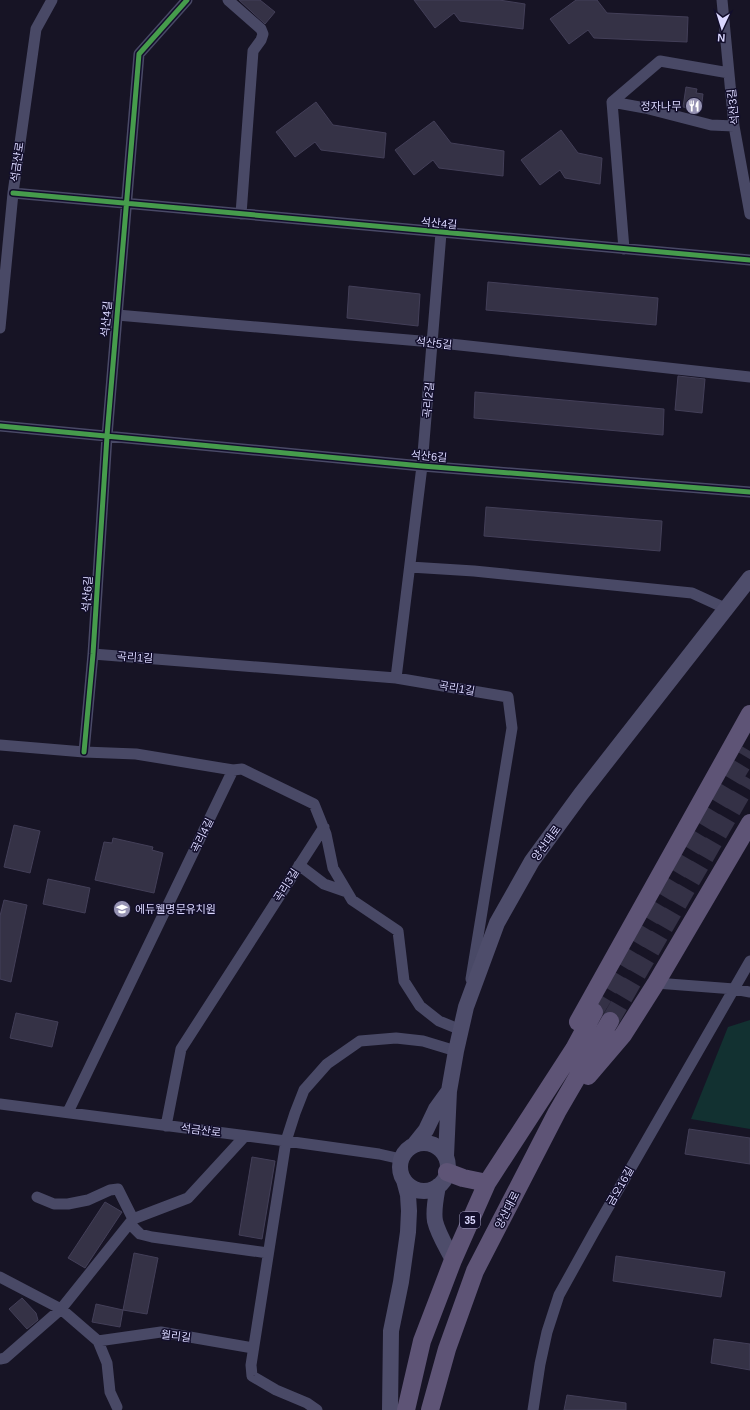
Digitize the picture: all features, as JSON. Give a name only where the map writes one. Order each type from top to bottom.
[{"type":"main road","name":"양산대로","points":[[453,1260],[435,1222],[436,1198],[444,1172],[449,1091],[466,1007],[497,923],[532,861],[581,794],[750,578]]},
{"type":"main road","points":[[541,1099],[567,1040],[750,714]]},
{"type":"main road","points":[[557,1112],[623,1035],[750,823]]},
{"type":"main road","name":"35","points":[[394,1409],[453,1260],[487,1183],[574,1049],[594,1012]]},
{"type":"main road","name":"양산대로","points":[[430,1410],[447,1349],[475,1271],[557,1112],[610,1021]]},
{"type":"main road","points":[[414,1144],[429,1143],[442,1150],[444,1172],[432,1190],[416,1190],[409,1186],[400,1174],[399,1166],[401,1159],[408,1148],[414,1144],[426,1130],[436,1109],[449,1091]]},
{"type":"main road","points":[[444,1172],[487,1183]]},
{"type":"main road","points":[[394,1409],[391,1331],[401,1282],[408,1232],[408,1196],[404,1180]]},
{"type":"street","name":"석금산로","points":[[0,328],[13,193],[36,29],[52,0]]},
{"type":"street","name":"석산4길","points":[[107,436],[139,54],[187,0]]},
{"type":"street","points":[[228,0],[261,29],[263,34],[261,40],[253,51],[241,214]]},
{"type":"street","name":"석산3길","points":[[722,0],[734,126],[750,214]]},
{"type":"street","points":[[612,102],[660,61],[729,73]]},
{"type":"street","points":[[612,102],[645,108],[711,125],[734,126]]},
{"type":"street","points":[[612,102],[624,249]]},
{"type":"street","name":"석산4길","points":[[13,193],[750,260]]},
{"type":"street","name":"곡리2길","points":[[396,678],[422,466],[441,233]]},
{"type":"street","name":"석산5길","points":[[117,315],[432,342],[750,377]]},
{"type":"street","name":"석산6길","points":[[0,426],[422,466],[750,492]]},
{"type":"street","name":"석산6길","points":[[84,752],[93,654],[107,436]]},
{"type":"street","points":[[410,567],[474,571],[692,593],[727,609]]},
{"type":"street","name":"곡리1길","points":[[93,654],[396,678],[508,697],[512,728],[466,1007]]},
{"type":"street","points":[[0,746],[136,754],[233,770],[242,769],[314,804],[324,827],[333,868],[347,892]]},
{"type":"street","name":"곡리4길","points":[[68,1112],[233,770]]},
{"type":"street","points":[[299,865],[324,827]]},
{"type":"street","name":"곡리3길","points":[[166,1126],[181,1049],[299,865],[324,884],[347,892],[352,900],[398,931],[404,981],[420,1006],[439,1021],[461,1030]]},
{"type":"street","name":"금오16길","points":[[533,1410],[540,1364],[547,1332],[559,1295],[750,961]]},
{"type":"street","points":[[656,982],[734,989],[750,992]]},
{"type":"street","points":[[317,1410],[307,1403],[276,1390],[252,1376],[251,1365],[286,1141],[294,1113],[304,1090],[327,1064],[360,1041],[396,1038],[423,1041],[456,1051]]},
{"type":"street","name":"석금산로","points":[[0,1104],[286,1141],[379,1154],[401,1159]]},
{"type":"street","points":[[0,1359],[5,1358],[61,1309],[132,1221],[188,1198],[245,1136]]},
{"type":"street","points":[[36,1197],[54,1204],[68,1204],[88,1200],[110,1190],[118,1189],[132,1221],[140,1234],[268,1254]]},
{"type":"street","points":[[0,1277],[61,1309],[98,1341],[107,1363],[110,1392],[117,1407]]},
{"type":"street","name":"월리길","points":[[98,1341],[161,1332],[253,1348]]},
{"type":"green space","points":[[750,1020],[750,1129],[691,1119],[728,1027]]},
{"type":"building","points":[[239,0],[260,0],[275,12],[265,24]]},
{"type":"building","points":[[414,0],[499,0],[525,4],[523,29],[460,21],[454,13],[435,28]]},
{"type":"building","points":[[576,0],[597,0],[607,13],[688,17],[687,42],[594,38],[588,30],[569,44],[550,19]]},
{"type":"building","points":[[686,87],[697,89],[696,93],[703,94],[701,110],[683,107]]},
{"type":"building","points":[[316,102],[333,125],[386,133],[384,158],[321,150],[315,142],[295,157],[276,132]]},
{"type":"building","points":[[434,121],[451,143],[504,151],[503,176],[439,168],[433,160],[414,175],[395,150]]},
{"type":"building","points":[[561,130],[578,153],[602,158],[600,184],[565,178],[560,170],[540,185],[521,160]]},
{"type":"building","points":[[488,282],[658,298],[656,325],[486,310]]},
{"type":"building","points":[[349,286],[420,294],[418,326],[347,318]]},
{"type":"building","points":[[678,376],[705,379],[702,413],[675,410]]},
{"type":"building","points":[[475,392],[664,409],[663,435],[474,418]]},
{"type":"building","points":[[486,507],[662,521],[660,551],[484,536]]},
{"type":"building","points":[[14,825],[40,831],[30,873],[4,867]]},
{"type":"building","points":[[113,838],[153,847],[152,850],[163,853],[154,893],[95,880],[104,842],[112,843]]},
{"type":"building","points":[[48,879],[90,888],[85,913],[43,904]]},
{"type":"building","points":[[4,900],[27,905],[11,982],[0,979],[0,916]]},
{"type":"building","points":[[16,1013],[58,1022],[52,1047],[10,1038]]},
{"type":"building","points":[[689,1129],[750,1138],[750,1164],[685,1154]]},
{"type":"building","points":[[252,1157],[275,1161],[262,1239],[239,1235]]},
{"type":"building","points":[[105,1202],[122,1212],[85,1268],[68,1258]]},
{"type":"building","points":[[134,1253],[158,1258],[147,1314],[123,1310]]},
{"type":"building","points":[[616,1256],[725,1272],[721,1297],[613,1281]]},
{"type":"building","points":[[22,1298],[36,1313],[38,1320],[27,1329],[9,1309]]},
{"type":"building","points":[[96,1304],[123,1310],[120,1327],[92,1322]]},
{"type":"building","points":[[714,1339],[750,1344],[750,1370],[711,1363]]},
{"type":"building","points":[[567,1395],[626,1403],[626,1410],[564,1410]]},
{"type":"tunnel","points":[[594,1012],[750,751]]},
{"type":"tunnel","points":[[610,1021],[750,779]]},
{"type":"cycle path","points":[[84,752],[93,654],[107,436],[139,54],[187,0]]},
{"type":"cycle path","points":[[13,193],[750,260]]},
{"type":"cycle path","points":[[0,426],[422,466],[750,492]]},
{"type":"place","name":"정자나무","points":[[694,106]]},
{"type":"place","name":"에듀웰명문유치원","points":[[122,909]]}]
